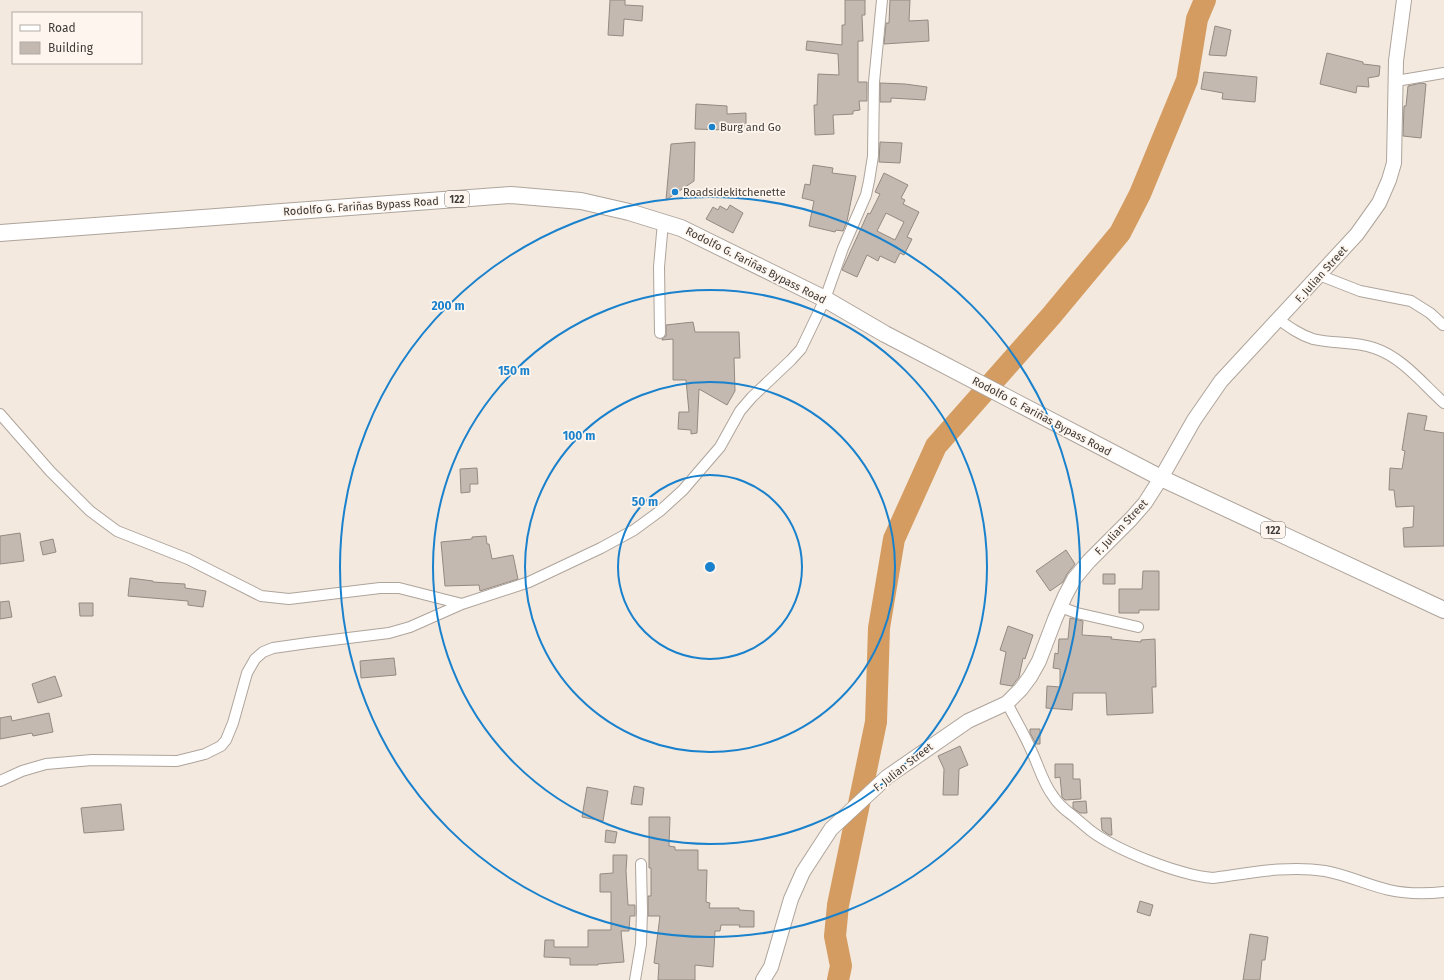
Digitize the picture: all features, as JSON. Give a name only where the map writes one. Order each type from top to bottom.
[{"type":"main road","name":"Rodolfo G. Fariñas Bypass Road","points":[[0,233],[511,195],[580,201],[629,212],[680,228],[825,299],[885,334],[1161,478],[1444,610]]},
{"type":"street","points":[[0,781],[22,771],[46,764],[92,760],[176,761],[204,754],[221,746],[226,740],[233,723],[246,673],[255,659],[262,652],[273,648],[388,633],[410,628],[462,604],[529,582],[614,541],[634,530],[660,511],[683,490],[720,447],[740,411],[752,397],[792,360],[801,349],[825,299],[844,248],[866,196],[870,180],[873,156],[874,82],[882,0]]},
{"type":"street","name":"F. Julian Street","points":[[763,980],[770,968],[791,899],[803,872],[831,829],[886,777],[968,721],[1007,703],[1021,689],[1039,662],[1060,607],[1074,579],[1089,561],[1145,503],[1208,398],[1362,228],[1379,203],[1389,180],[1394,163],[1396,61],[1404,0]]},
{"type":"street","points":[[1396,81],[1444,73]]},
{"type":"street","points":[[660,333],[659,267],[663,222]]},
{"type":"street","points":[[1319,275],[1360,291],[1411,301],[1430,313],[1443,325]]},
{"type":"street","points":[[1278,319],[1299,333],[1312,339],[1373,347],[1386,353],[1409,369],[1444,403]]},
{"type":"street","points":[[0,414],[50,471],[90,511],[117,531],[188,559],[261,596],[289,598],[380,588],[399,588],[462,604]]},
{"type":"street","points":[[1060,607],[1077,613],[1138,627]]},
{"type":"street","points":[[1007,703],[1032,751],[1046,786],[1053,797],[1062,807],[1092,832],[1116,846],[1159,864],[1191,875],[1205,877],[1213,878],[1266,870],[1308,870],[1338,874],[1389,890],[1409,893],[1444,892]]},
{"type":"street","points":[[635,980],[641,931],[641,864]]},
{"type":"building","points":[[610,0],[625,0],[625,5],[643,6],[642,21],[624,19],[623,36],[608,35]]},
{"type":"building","points":[[845,0],[865,0],[865,15],[862,15],[863,41],[858,41],[858,82],[867,82],[867,101],[859,101],[860,110],[853,111],[853,114],[833,115],[834,134],[815,135],[814,105],[817,105],[818,74],[839,75],[838,54],[806,50],[807,41],[842,45],[842,25],[845,25]]},
{"type":"building","points":[[890,0],[910,0],[909,21],[928,20],[929,41],[884,44],[886,23],[889,23]]},
{"type":"building","points":[[1215,26],[1231,30],[1226,56],[1209,55]]},
{"type":"building","points":[[1327,53],[1363,62],[1363,64],[1380,66],[1379,76],[1368,78],[1369,87],[1357,86],[1356,93],[1320,84]]},
{"type":"building","points":[[1204,72],[1257,77],[1255,102],[1222,99],[1223,93],[1201,89]]},
{"type":"building","points":[[880,83],[927,87],[925,100],[891,98],[891,102],[880,102]]},
{"type":"building","points":[[1421,83],[1426,84],[1421,138],[1403,136],[1404,106],[1406,106],[1408,86]]},
{"type":"building","points":[[696,104],[727,106],[727,114],[746,113],[746,126],[726,127],[726,130],[695,129]]},
{"type":"building","points":[[695,142],[694,181],[666,200],[671,144]]},
{"type":"building","points":[[880,142],[902,143],[900,163],[879,162]]},
{"type":"building","points":[[813,165],[833,168],[832,173],[856,176],[847,221],[843,231],[836,230],[835,232],[809,226],[814,201],[802,198],[805,184],[810,185]]},
{"type":"building","points":[[884,173],[908,185],[901,198],[905,200],[903,204],[919,212],[907,237],[912,239],[904,255],[900,253],[895,263],[880,256],[878,261],[867,255],[857,277],[842,270],[868,213],[870,214],[880,194],[875,192]],"holes":[[[886,213],[904,222],[895,240],[877,231]]]},
{"type":"building","points":[[730,205],[743,213],[733,233],[706,219],[713,207],[718,210],[720,206],[727,210]]},
{"type":"building","points":[[693,322],[695,332],[739,332],[740,358],[734,358],[735,391],[727,405],[699,389],[697,433],[691,434],[691,430],[678,429],[679,412],[689,412],[686,380],[673,380],[673,339],[662,339],[666,336],[666,325]]},
{"type":"building","points":[[1408,413],[1427,416],[1424,430],[1444,433],[1444,546],[1404,547],[1403,528],[1413,527],[1414,506],[1396,507],[1394,490],[1389,490],[1390,468],[1402,469],[1405,451],[1402,450]]},
{"type":"building","points":[[477,468],[478,484],[470,484],[470,492],[461,493],[460,469]]},
{"type":"building","points":[[20,533],[24,561],[0,564],[0,536]]},
{"type":"building","points":[[486,536],[492,559],[513,555],[518,579],[480,591],[479,585],[445,586],[441,542]]},
{"type":"building","points":[[53,539],[56,552],[43,555],[40,542]]},
{"type":"building","points":[[1066,550],[1075,564],[1063,582],[1050,591],[1036,571]]},
{"type":"building","points":[[1143,571],[1159,571],[1159,610],[1139,610],[1139,613],[1119,613],[1119,589],[1142,589]]},
{"type":"building","points":[[1103,574],[1115,574],[1115,584],[1103,584]]},
{"type":"building","points":[[130,578],[153,582],[185,584],[185,588],[206,591],[203,607],[188,605],[188,601],[128,596]]},
{"type":"building","points":[[9,601],[12,617],[0,619],[0,602]]},
{"type":"building","points":[[79,603],[93,603],[93,616],[80,616]]},
{"type":"building","points":[[1070,618],[1083,621],[1082,635],[1112,637],[1111,639],[1141,642],[1141,640],[1155,639],[1156,687],[1152,687],[1153,713],[1107,715],[1106,693],[1073,693],[1072,710],[1046,708],[1047,686],[1060,687],[1060,669],[1053,668],[1055,653],[1058,654],[1059,639],[1068,639]]},
{"type":"building","points":[[1008,626],[1033,635],[1025,659],[1023,658],[1019,677],[1012,686],[1000,684],[1006,652],[1000,650]]},
{"type":"building","points":[[394,658],[396,675],[361,678],[360,661]]},
{"type":"building","points":[[55,676],[62,696],[38,703],[32,684]]},
{"type":"building","points":[[49,713],[53,732],[33,736],[32,733],[0,739],[0,718],[11,716],[12,721]]},
{"type":"building","points":[[1030,729],[1040,729],[1040,744],[1036,744],[1030,733]]},
{"type":"building","points":[[960,746],[968,765],[959,769],[958,795],[943,795],[944,769],[938,756]]},
{"type":"building","points":[[1055,764],[1073,764],[1073,779],[1080,779],[1081,799],[1065,800],[1062,797],[1060,777],[1055,778]]},
{"type":"building","points":[[634,786],[644,788],[642,805],[631,804]]},
{"type":"building","points":[[587,787],[608,791],[603,821],[582,817]]},
{"type":"building","points":[[1086,801],[1087,813],[1080,813],[1073,808],[1073,802]]},
{"type":"building","points":[[121,804],[124,830],[84,833],[81,808]]},
{"type":"building","points":[[649,817],[670,817],[669,846],[675,847],[675,850],[698,850],[698,870],[707,870],[706,902],[710,903],[709,908],[739,908],[739,910],[754,911],[754,927],[721,925],[720,931],[715,931],[713,967],[695,965],[695,980],[658,980],[659,964],[654,963],[660,916],[648,916],[648,896],[651,896],[651,868],[649,868]]},
{"type":"building","points":[[1101,818],[1111,818],[1112,835],[1109,835],[1102,830]]},
{"type":"building","points":[[606,830],[617,832],[615,843],[605,842]]},
{"type":"building","points":[[613,855],[627,855],[626,871],[628,905],[635,905],[635,916],[630,916],[629,931],[621,931],[624,962],[598,965],[570,965],[570,958],[544,957],[545,940],[554,940],[554,947],[588,947],[588,930],[611,930],[611,892],[600,892],[600,874],[613,873]]},
{"type":"building","points":[[1140,901],[1153,905],[1150,916],[1137,912]]},
{"type":"building","points":[[1250,934],[1268,937],[1265,960],[1262,960],[1260,980],[1243,980]]},
{"type":"waterway","points":[[838,980],[841,966],[835,936],[838,905],[876,722],[879,628],[894,539],[936,446],[1051,316],[1120,233],[1140,194],[1187,80],[1197,19],[1205,0]]},
{"type":"place","name":"Burg and Go","points":[[712,127]]},
{"type":"place","name":"Roadsidekitchenette","points":[[675,192]]}]
